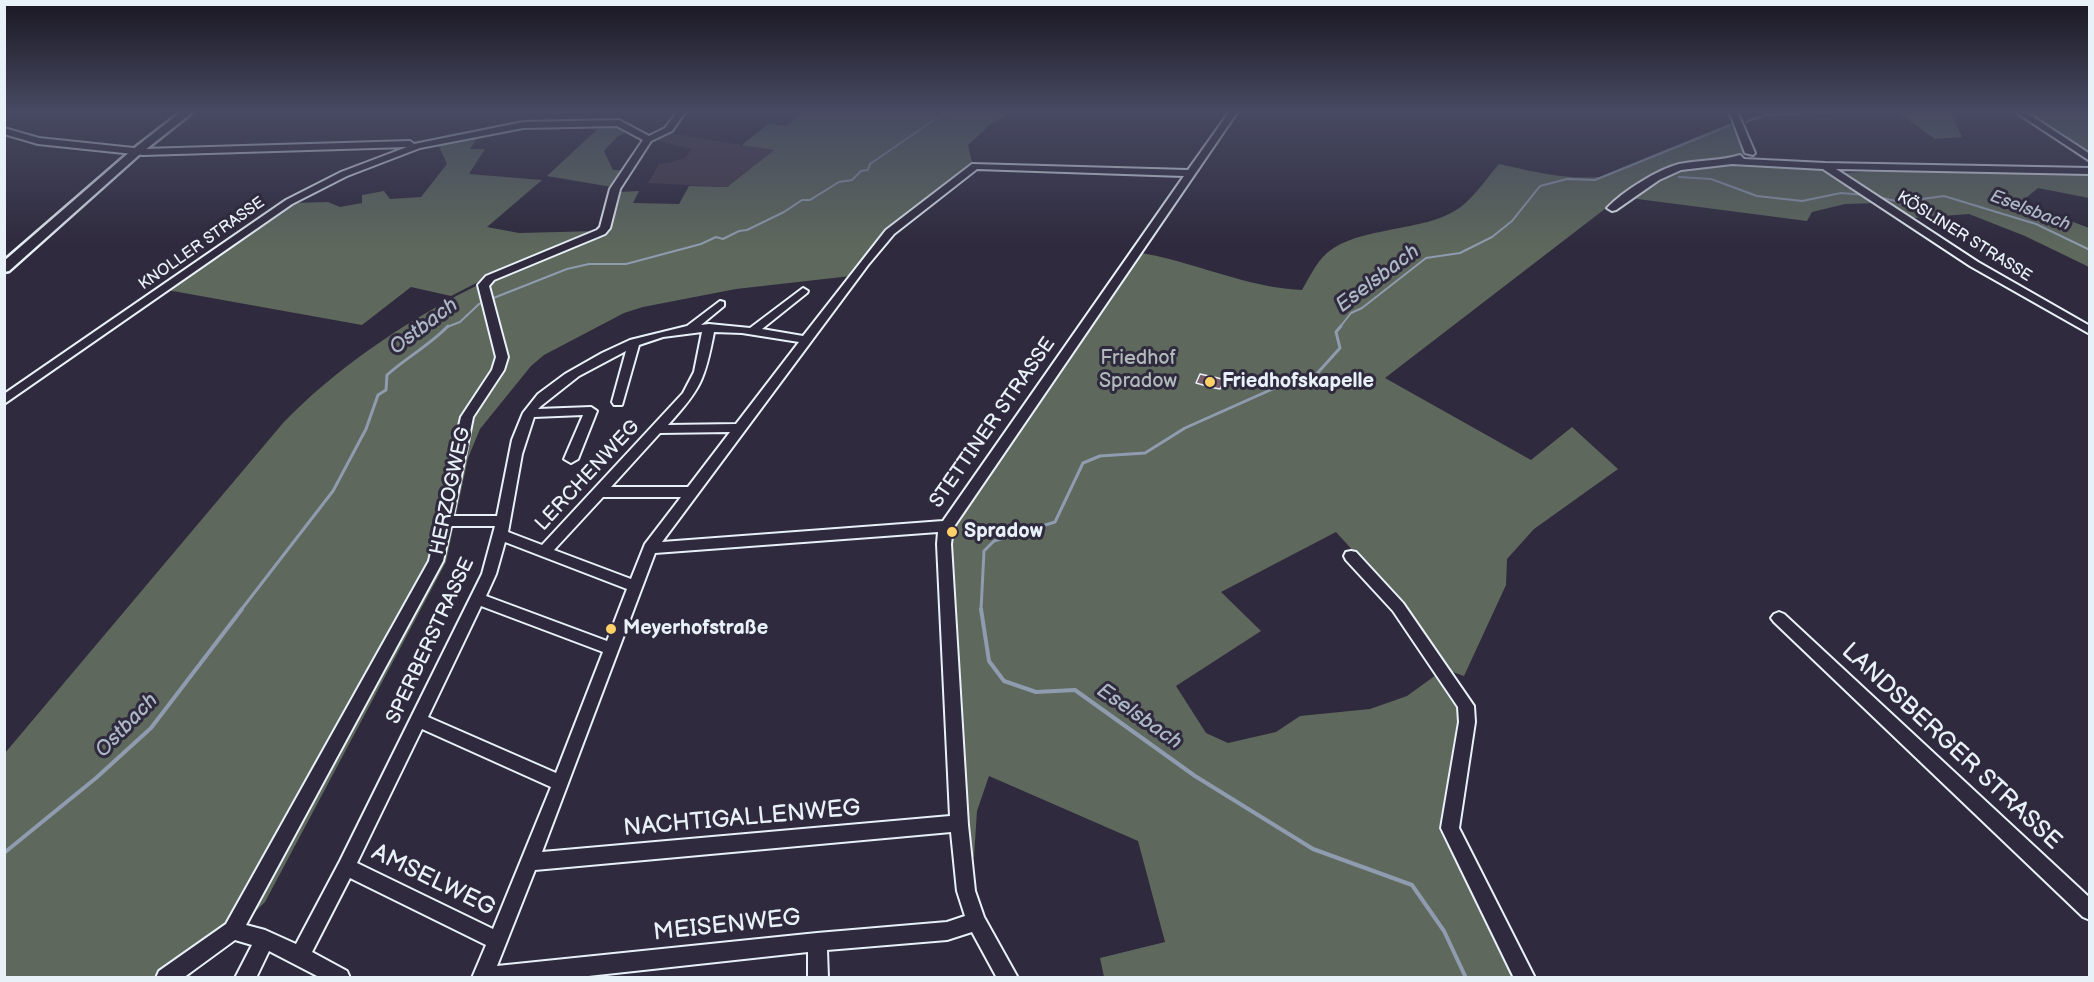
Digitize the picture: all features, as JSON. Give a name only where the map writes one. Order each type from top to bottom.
[{"type":"street","points":[[4,268],[131,157]]},
{"type":"street","name":"KNOLLER STRASSE","points":[[4,400],[289,202],[344,174],[389,157]]},
{"type":"street","name":"HERZOGWEG","points":[[166,978],[233,930],[436,561],[466,417],[498,370],[502,357],[483,288],[490,278],[601,232],[605,228],[615,189],[636,157]]},
{"type":"street","name":"STETTINER STRASSE","points":[[1008,978],[976,921],[966,891],[959,823],[944,544],[947,526],[1202,157]]},
{"type":"street","points":[[1733,161],[1742,157]]},
{"type":"street","points":[[1758,157],[1768,162]]},
{"type":"street","points":[[1612,208],[1671,170],[1695,164],[1733,161],[1825,166],[2090,171]]},
{"type":"street","points":[[482,977],[561,783],[650,548],[890,232],[975,166],[1191,173]]},
{"type":"street","name":"KÖSLINER STRASSE","points":[[1825,166],[1974,264],[2090,331]]},
{"type":"street","points":[[754,330],[803,291]]},
{"type":"street","points":[[692,327],[720,303]]},
{"type":"street","name":"SPERBERSTRASSE","points":[[301,954],[489,574],[502,528],[508,479],[529,413],[556,385],[609,352],[661,333],[692,327],[709,327],[754,330],[807,340]]},
{"type":"street","name":"LERCHENWEG","points":[[545,551],[659,429],[694,386],[700,372],[709,327]]},
{"type":"street","points":[[618,402],[634,342]]},
{"type":"street","points":[[529,413],[591,411],[571,459]]},
{"type":"street","name":"LERCHENWEG","points":[[659,429],[740,428]]},
{"type":"street","points":[[598,492],[692,492]]},
{"type":"street","points":[[444,521],[502,528],[545,551],[634,586]]},
{"type":"street","points":[[650,548],[947,526]]},
{"type":"street","points":[[1351,556],[1398,607],[1466,706],[1467,722],[1450,828],[1525,978]]},
{"type":"street","points":[[477,599],[611,650]]},
{"type":"street","name":"LANDSBERGER STRASSE","points":[[1779,618],[2090,911]]},
{"type":"street","points":[[418,720],[561,783]]},
{"type":"street","name":"NACHTIGALLENWEG","points":[[529,862],[959,823]]},
{"type":"street","name":"AMSELWEG","points":[[346,867],[498,941]]},
{"type":"street","name":"MEISENWEG","points":[[482,977],[817,942],[947,931],[976,921]]},
{"type":"street","points":[[233,930],[265,939],[301,954],[340,978]]},
{"type":"street","points":[[245,978],[265,939]]},
{"type":"street","points":[[817,942],[818,978]]},
{"type":"shaded area","points":[[686,157],[765,157],[727,187],[648,183],[659,164]]},
{"type":"green space","points":[[444,157],[480,157],[469,174],[542,180],[487,227],[519,233],[599,231],[488,277],[451,296],[411,287],[362,325],[167,290],[292,203],[328,202],[340,207],[362,203],[362,195],[384,191],[390,199],[421,197],[447,164]]},
{"type":"green space","points":[[568,157],[607,157],[613,170],[622,170],[612,187],[547,176]]},
{"type":"green space","points":[[765,157],[971,157],[972,162],[887,231],[851,276],[736,289],[643,307],[624,313],[544,355],[531,366],[480,429],[468,458],[446,562],[265,902],[189,977],[5,978],[5,753],[283,423],[324,384],[347,366],[419,317],[500,275],[600,236],[618,192],[639,191],[633,203],[679,204],[689,186],[727,187]]},
{"type":"green space","name":"Friedhof Spradow","points":[[1648,157],[1737,157],[1730,160],[1694,162],[1623,195],[1385,378],[1531,460],[1572,427],[1618,469],[1534,529],[1507,559],[1506,585],[1464,676],[1444,669],[1402,605],[1336,532],[1221,592],[1261,631],[1176,686],[1206,733],[1228,743],[1276,732],[1300,716],[1370,709],[1407,696],[1436,675],[1461,708],[1462,720],[1439,829],[1515,977],[1104,977],[1100,958],[1165,942],[1138,841],[989,776],[977,811],[974,857],[965,857],[948,551],[953,529],[1122,284],[1115,282],[1135,252],[1260,284],[1302,290],[1322,258],[1334,248],[1365,235],[1419,224],[1451,213],[1471,197],[1499,164],[1561,176],[1599,177]]},
{"type":"green space","points":[[1734,163],[1823,167],[1860,190],[1845,173],[1881,171],[1875,164],[2089,167],[2089,198],[2038,188],[2021,202],[2089,228],[2089,267],[2025,236],[1969,214],[1900,219],[1877,203],[1845,204],[1812,212],[1807,221],[1630,198],[1674,171],[1697,165]]},
{"type":"building","name":"Friedhofskapelle","points":[[1200,374],[1224,380],[1220,389],[1196,383]]},
{"type":"waterway","name":"Ostbach","points":[[491,299],[567,269],[589,264],[626,264],[701,244],[716,237],[723,239],[784,212],[802,200],[810,200],[839,182],[852,180],[861,171],[868,170],[870,164],[880,157]]},
{"type":"waterway","name":"Eselsbach","points":[[1340,327],[1351,313],[1362,308],[1426,258],[1460,253],[1492,237],[1512,221],[1540,186],[1567,179],[1595,180],[1652,157]]},
{"type":"waterway","name":"Eselsbach","points":[[1679,177],[1711,179],[1757,196],[1802,201],[1841,193],[1865,195]]},
{"type":"waterway","name":"Eselsbach","points":[[1878,197],[1900,202],[1944,196],[2036,224],[2090,250]]},
{"type":"waterway","name":"Ostbach","points":[[447,327],[460,322],[479,304],[485,302]]},
{"type":"waterway","name":"Ostbach","points":[[241,610],[333,491],[366,429],[378,395],[386,390],[387,375],[448,326]]},
{"type":"waterway","name":"Eselsbach","points":[[981,609],[984,551],[994,541],[1055,522],[1083,463],[1100,456],[1145,453],[1185,428],[1286,383],[1313,378],[1340,348],[1336,332],[1341,326]]},
{"type":"waterway","name":"Ostbach","points":[[4,853],[96,778],[151,728],[242,609]]},
{"type":"waterway","name":"Eselsbach","points":[[981,609],[989,661],[1004,681],[1036,692],[1075,690],[1195,776],[1313,849],[1412,885],[1444,931],[1466,978]]},
{"type":"place","name":"Friedhofskapelle","points":[[1210,382]]},
{"type":"place","name":"Spradow","points":[[952,532]]},
{"type":"place","name":"Meyerhofstraße","points":[[611,629]]}]
